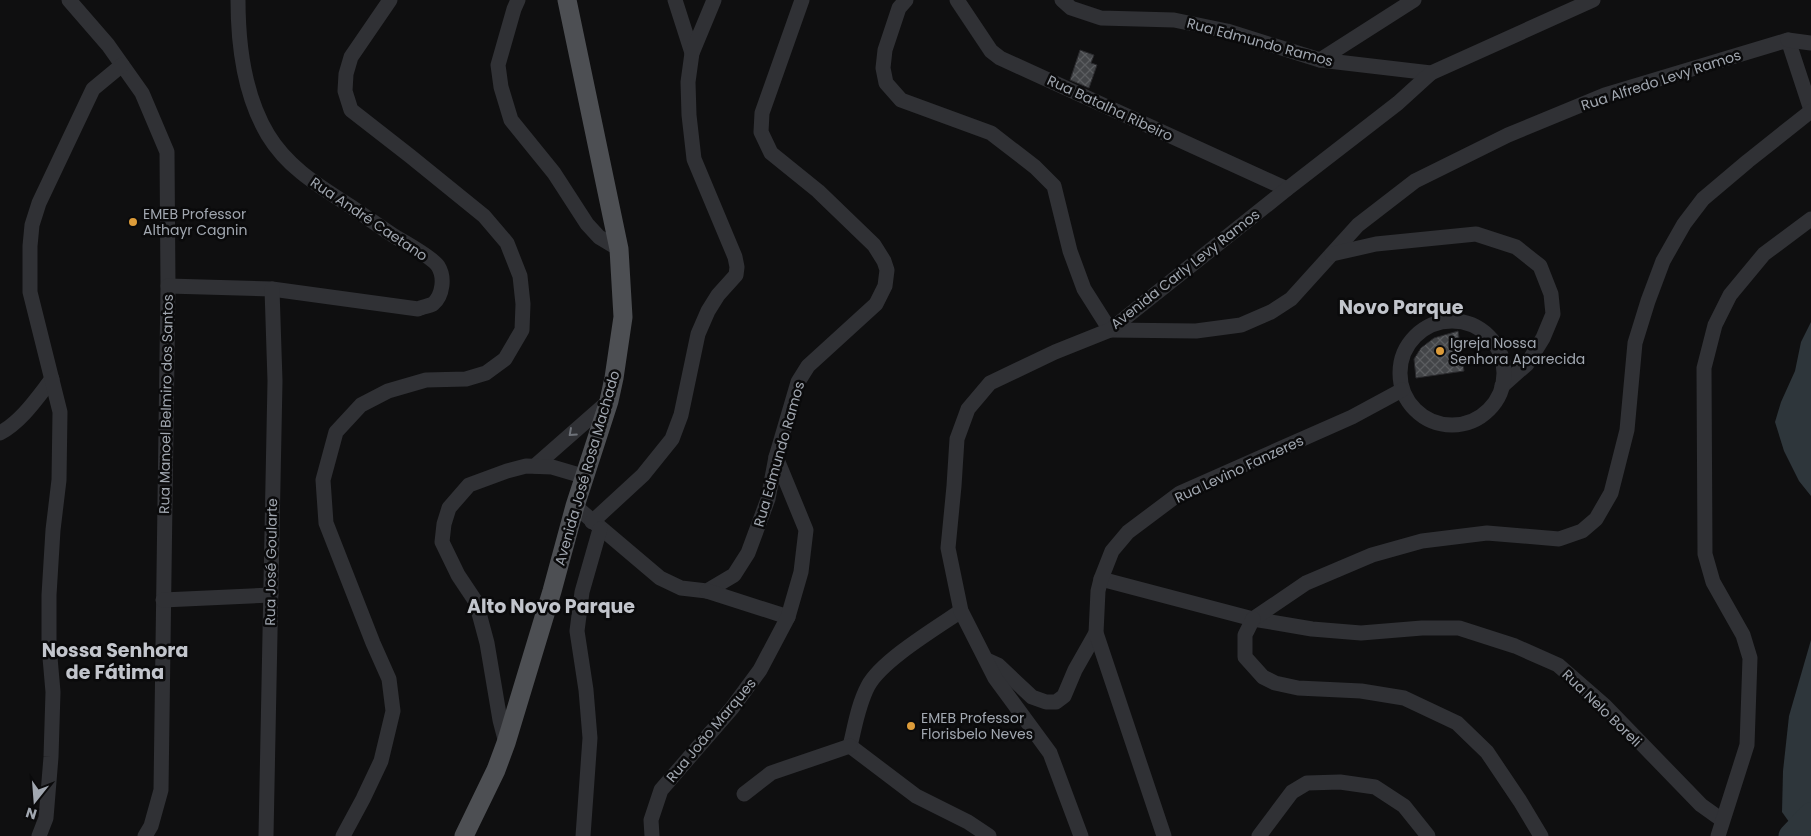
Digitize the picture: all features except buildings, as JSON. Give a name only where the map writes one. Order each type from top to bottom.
[{"type":"main road","name":"Avenida José Rosa Machado","points":[[464,836],[496,770],[506,743],[552,591],[575,506],[586,477],[609,401],[623,317],[619,250],[567,0]]},
{"type":"street","name":"Rua Manoel Belmiro dos Santos","points":[[69,0],[108,45],[142,93],[167,152],[168,286],[161,790],[151,826],[145,836]]},
{"type":"street","name":"Rua André Caetano","points":[[168,286],[272,288],[418,308],[432,304],[440,294],[443,278],[438,265],[317,186],[293,166],[269,136],[254,108],[243,68],[238,0]]},
{"type":"street","points":[[343,836],[381,762],[393,711],[389,679],[326,523],[323,480],[336,432],[361,405],[388,391],[426,380],[466,380],[486,372],[505,359],[522,330],[523,304],[520,276],[507,243],[484,216],[351,110],[345,91],[346,74],[351,57],[390,0]]},
{"type":"street","points":[[518,0],[498,65],[501,87],[511,120],[554,173],[587,224],[599,238],[619,250]]},
{"type":"street","points":[[675,0],[692,53]]},
{"type":"street","points":[[583,836],[590,738],[586,690],[577,631],[582,592],[596,525],[643,475],[672,439],[681,415],[698,334],[708,311],[718,295],[736,275],[735,257],[694,158],[689,115],[688,82],[692,53],[714,0]]},
{"type":"street","name":"Rua Edmundo Ramos","points":[[707,592],[734,575],[748,553],[768,499],[776,457],[798,382],[808,366],[876,304],[885,286],[887,270],[874,245],[818,191],[771,154],[761,132],[762,113],[802,0]]},
{"type":"street","points":[[906,0],[900,8],[885,50],[883,68],[886,83],[901,100],[991,133],[1035,167],[1054,186],[1070,251],[1084,289],[1110,330]]},
{"type":"street","name":"Rua Batalha Ribeiro","points":[[957,0],[991,51],[1000,58],[1287,189]]},
{"type":"street","name":"Rua Edmundo Ramos","points":[[1062,0],[1071,8],[1101,18],[1174,20],[1227,30],[1320,60],[1431,73]]},
{"type":"street","points":[[1320,60],[1414,0]]},
{"type":"street","name":"Avenida Carly Levy Ramos","points":[[1081,836],[1050,753],[996,678],[960,610],[948,548],[957,439],[968,409],[990,383],[1054,352],[1110,330],[1398,103],[1431,73],[1593,0]]},
{"type":"street","points":[[1541,836],[1488,752],[1456,724],[1404,698],[1360,690],[1298,688],[1275,683],[1263,677],[1245,657],[1245,635],[1252,619],[1306,583],[1372,555],[1422,541],[1487,533],[1559,539],[1582,531],[1596,520],[1611,493],[1627,430],[1635,343],[1663,261],[1684,224],[1703,199],[1811,110],[1788,40],[1811,43]]},
{"type":"street","name":"Rua Alfredo Levy Ramos","points":[[1110,330],[1196,331],[1241,325],[1270,312],[1291,299],[1358,225],[1415,181],[1508,135],[1605,95],[1788,40]]},
{"type":"street","points":[[39,836],[46,818],[51,757],[53,692],[49,646],[49,595],[53,530],[59,480],[60,412],[30,292],[32,225],[39,203],[94,89],[122,65]]},
{"type":"street","points":[[1718,836],[1747,745],[1750,658],[1743,635],[1713,582],[1705,554],[1704,368],[1715,325],[1730,296],[1764,254],[1811,219]]},
{"type":"street","points":[[1332,254],[1376,244],[1476,234],[1516,247],[1540,266],[1551,294],[1553,314],[1544,338],[1527,364],[1502,386]]},
{"type":"street","name":"Rua José Goularte","points":[[266,836],[275,382],[272,288]]},
{"type":"street","points":[[1456,321],[1472,325],[1487,334],[1498,348],[1504,364],[1502,386],[1498,397],[1488,411],[1473,420],[1457,425],[1440,424],[1424,416],[1411,405],[1402,390],[1400,373],[1402,356],[1410,341],[1423,329],[1438,322],[1456,321]]},
{"type":"street","points":[[0,433],[8,429],[29,409],[52,378]]},
{"type":"street","name":"Rua Levino Fanzeres","points":[[1164,836],[1096,633],[1098,591],[1101,578],[1112,552],[1128,532],[1180,493],[1352,417],[1402,390]]},
{"type":"street","points":[[534,466],[609,401]]},
{"type":"street","name":"Rua João Marques","points":[[652,836],[651,820],[661,790],[732,708],[760,670],[788,617],[801,572],[806,530],[776,457]]},
{"type":"street","points":[[506,743],[500,720],[487,643],[476,602],[458,575],[442,542],[448,508],[468,485],[506,470],[526,466],[552,467],[586,477]]},
{"type":"street","points":[[575,506],[660,578],[681,588],[707,592],[788,617]]},
{"type":"street","name":"Rua Nelo Boreli","points":[[1101,578],[1252,619],[1312,629],[1361,632],[1422,628],[1459,628],[1515,646],[1558,665],[1605,706],[1702,805],[1722,820]]},
{"type":"street","points":[[163,600],[270,595]]},
{"type":"street","points":[[850,746],[860,702],[869,684],[890,661],[960,610]]},
{"type":"street","points":[[986,659],[998,665],[1032,698],[1046,702],[1056,702],[1064,696],[1096,633]]},
{"type":"street","points":[[744,794],[771,773],[850,746]]},
{"type":"street","points":[[850,746],[916,796],[968,822],[989,836]]},
{"type":"street","points":[[1259,836],[1292,792],[1307,782],[1331,782],[1375,787],[1404,806],[1428,836]]},
{"type":"shaded area","points":[[1811,322],[1811,496],[1799,481],[1784,451],[1775,422],[1781,402],[1795,371],[1801,342]]},
{"type":"shaded area","points":[[1811,640],[1811,836],[1799,836],[1782,812],[1783,771],[1789,716]]},
{"type":"waterway","points":[[1791,836],[1811,815]]},
{"type":"place","name":"EMEB Professor Althayr Cagnin","points":[[133,222]]},
{"type":"place","name":"Igreja Nossa Senhora Aparecida","points":[[1440,351]]},
{"type":"place","name":"EMEB Professor Florisbelo Neves","points":[[911,726]]},
{"type":"district","name":"Novo Parque","points":[[1401,307]]},
{"type":"district","name":"Alto Novo Parque","points":[[551,606]]},
{"type":"district","name":"Nossa Senhora de Fátima","points":[[115,661]]}]
